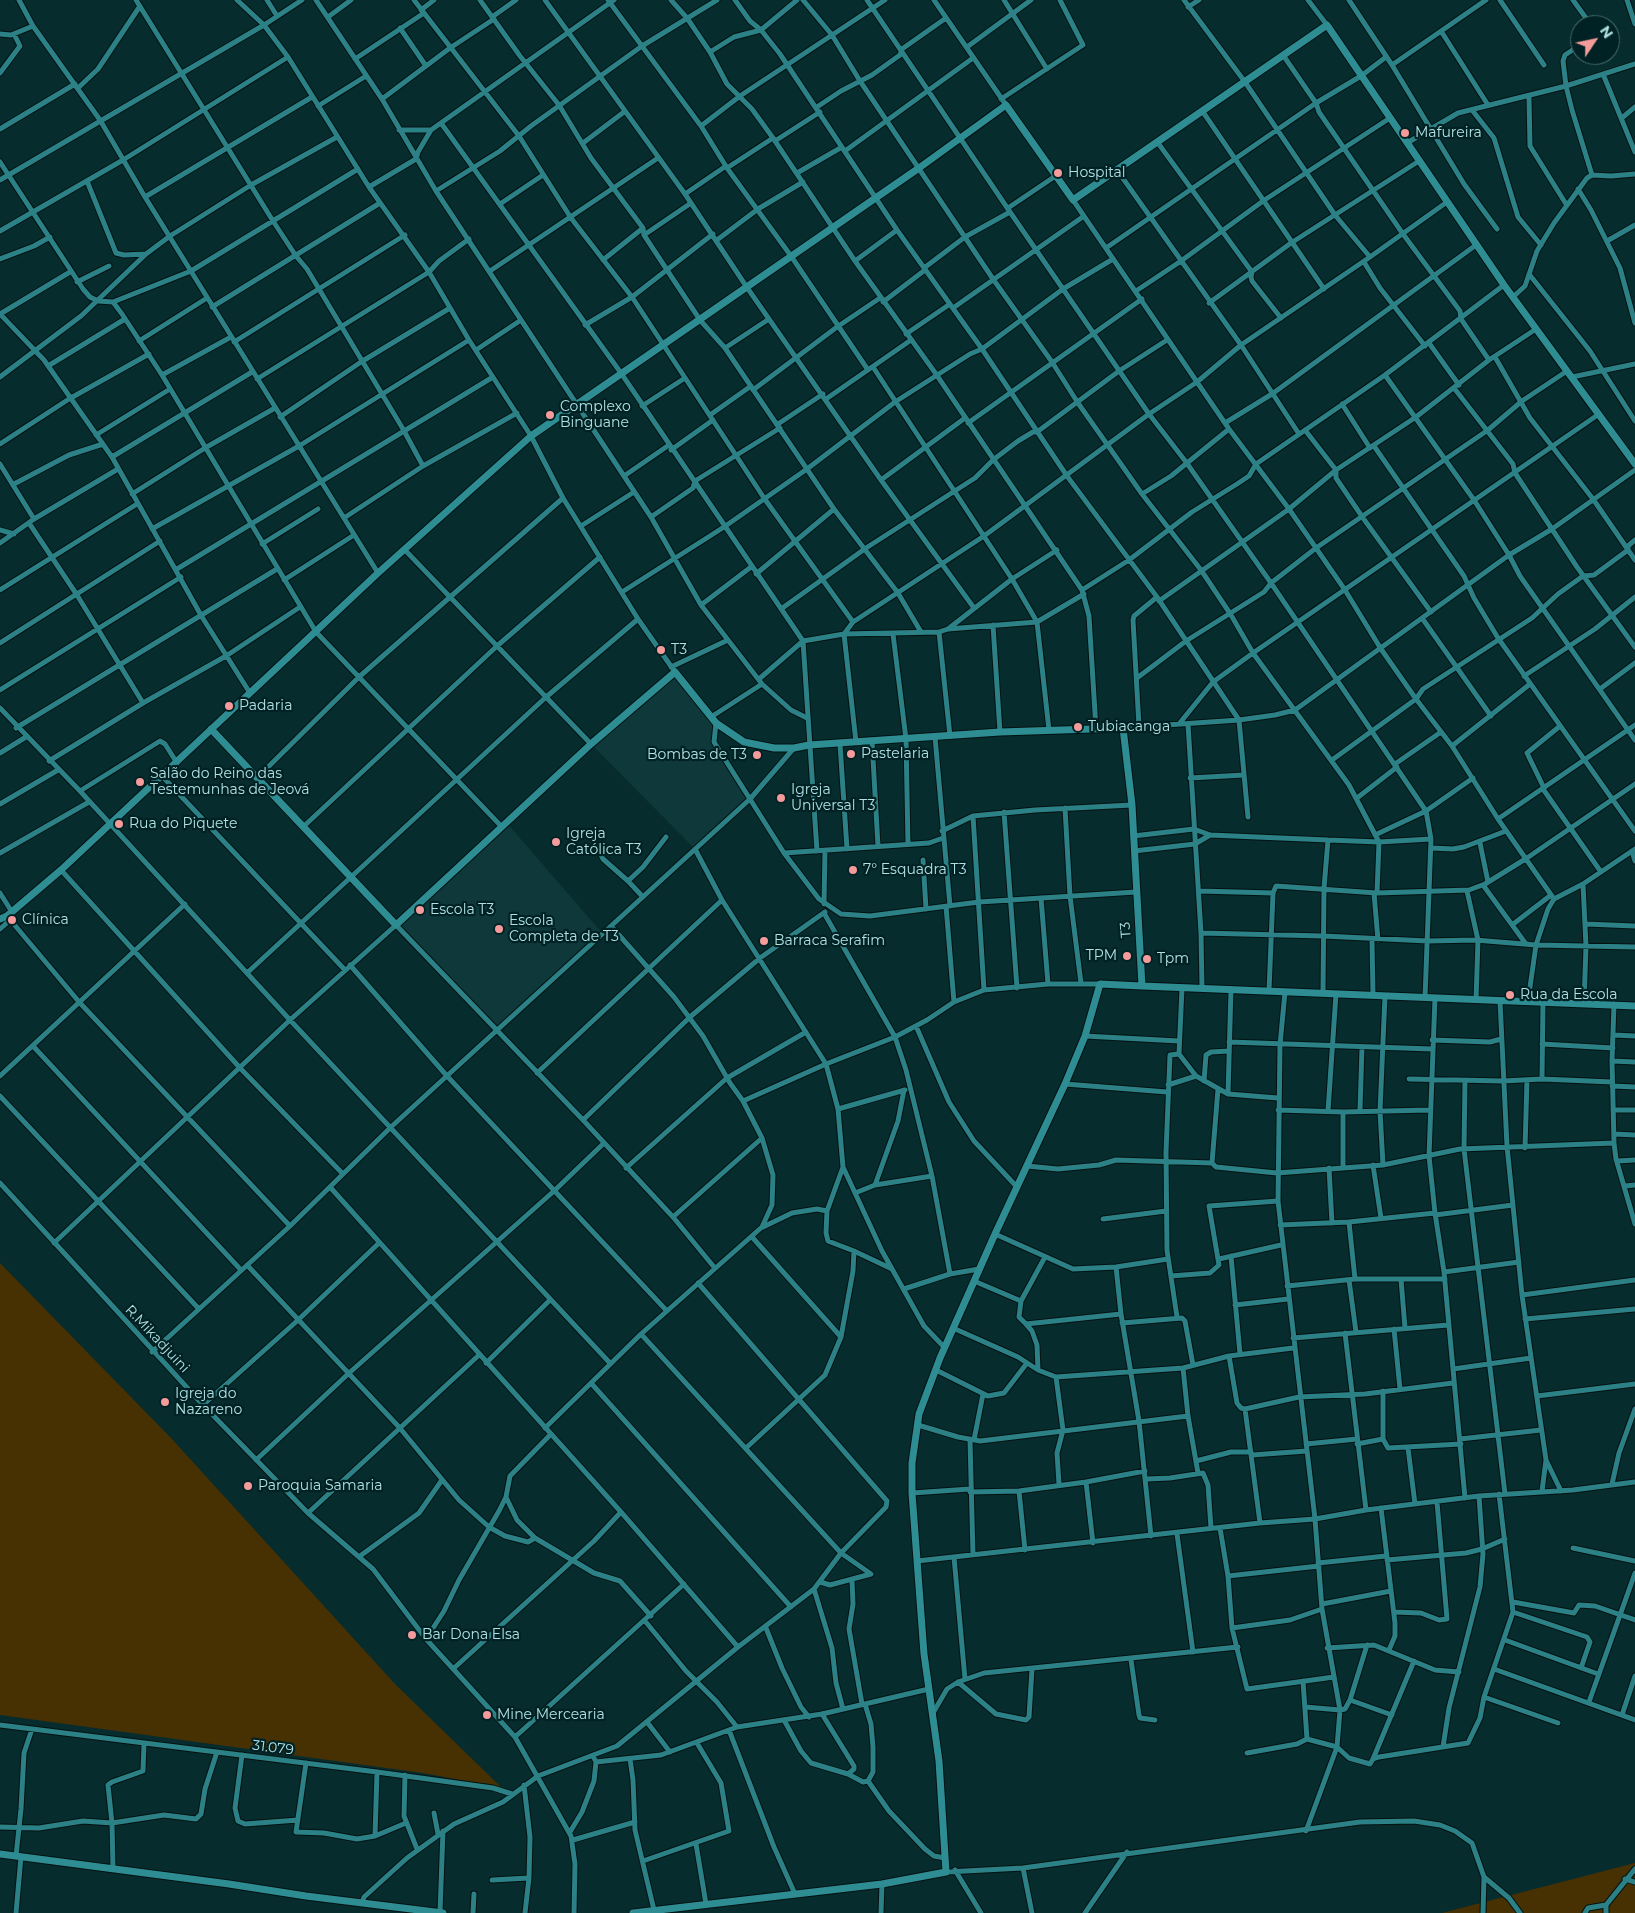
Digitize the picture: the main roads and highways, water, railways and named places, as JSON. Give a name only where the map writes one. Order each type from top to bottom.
[{"type":"place","name":"Mafureira","points":[[1405,133]]},
{"type":"place","name":"Hospital","points":[[1058,173]]},
{"type":"place","name":"Complexo Binguane","points":[[550,415]]},
{"type":"place","name":"T3","points":[[661,650]]},
{"type":"place","name":"Padaria","points":[[229,706]]},
{"type":"place","name":"Tubiacanga","points":[[1078,727]]},
{"type":"place","name":"Pastelaria","points":[[851,754]]},
{"type":"place","name":"Bombas de T3","points":[[757,755]]},
{"type":"place","name":"Salão do Reino das Testemunhas de Jeová","points":[[140,782]]},
{"type":"place","name":"Igreja Universal T3","points":[[781,798]]},
{"type":"place","name":"Rua do Piquete","points":[[119,824]]},
{"type":"place","name":"Igreja Católica T3","points":[[556,842]]},
{"type":"place","name":"7° Esquadra T3","points":[[853,870]]},
{"type":"place","name":"Escola T3","points":[[420,910]]},
{"type":"place","name":"Clínica","points":[[12,920]]},
{"type":"place","name":"Escola Completa de T3","points":[[499,929]]},
{"type":"place","name":"Barraca Serafim","points":[[764,941]]},
{"type":"place","name":"TPM","points":[[1127,956]]},
{"type":"place","name":"Tpm","points":[[1147,959]]},
{"type":"place","name":"Rua da Escola","points":[[1510,995]]},
{"type":"place","name":"Igreja do Nazareno","points":[[165,1402]]},
{"type":"place","name":"Paroquia Samaria","points":[[248,1486]]},
{"type":"place","name":"Bar Dona Elsa","points":[[412,1635]]},
{"type":"place","name":"Mine Mercearia","points":[[487,1715]]}]
